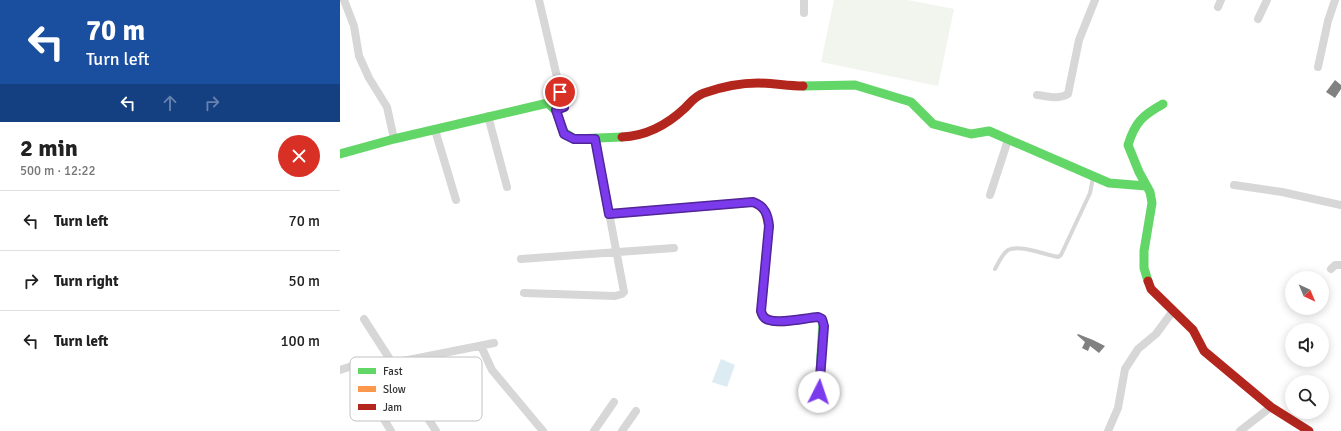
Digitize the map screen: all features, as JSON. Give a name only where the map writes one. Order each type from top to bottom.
[{"type":"street","points":[[344,0],[354,26],[359,56],[369,78],[387,107],[394,139]]},
{"type":"street","points":[[539,0],[564,107],[556,110]]},
{"type":"street","points":[[804,0],[804,13]]},
{"type":"street","points":[[1038,95],[1062,97],[1068,94],[1079,40],[1095,0]]},
{"type":"street","points":[[1258,19],[1267,0]]},
{"type":"street","points":[[1318,67],[1328,21],[1335,0]]},
{"type":"street","points":[[340,154],[394,139],[548,103],[556,110],[563,131],[567,136],[574,139],[625,137],[658,128],[684,109],[694,98],[704,93],[738,84],[759,83],[793,86],[846,84],[855,85],[911,102],[933,124],[971,134],[989,131],[1109,183],[1146,186]]},
{"type":"street","points":[[1163,104],[1142,116],[1135,126],[1128,145],[1150,192],[1152,204],[1144,251],[1144,268],[1151,289],[1193,330],[1204,351],[1271,407],[1309,431]]},
{"type":"street","points":[[488,116],[507,187]]},
{"type":"street","points":[[435,130],[456,200]]},
{"type":"street","points":[[524,293],[615,296],[622,294],[624,289],[595,139]]},
{"type":"street","points":[[990,195],[1008,140]]},
{"type":"street","points":[[1234,185],[1282,192],[1341,205]]},
{"type":"street","points":[[609,214],[753,202],[763,208],[768,219],[769,226],[761,311],[762,316],[769,320],[784,321],[818,317],[823,321],[818,406]]},
{"type":"street","points":[[521,259],[674,248]]},
{"type":"street","points":[[1331,269],[1335,265],[1341,265]]},
{"type":"street","points":[[1108,431],[1118,408],[1125,369],[1138,349],[1153,337],[1173,311]]},
{"type":"street","points":[[364,319],[388,357]]},
{"type":"street","points":[[423,357],[494,343]]},
{"type":"street","points":[[480,346],[492,370],[543,431]]},
{"type":"street","points":[[340,370],[350,367]]},
{"type":"street","points":[[594,431],[614,402]]},
{"type":"street","points":[[1240,431],[1271,407]]},
{"type":"street","points":[[622,431],[636,411]]},
{"type":"street","points":[[385,421],[391,431]]},
{"type":"street","points":[[430,421],[436,431]]},
{"type":"lane","points":[[995,269],[1002,256],[1008,250],[1016,248],[1024,248],[1058,257],[1061,255],[1090,193],[1093,177]]},
{"type":"shaded area","points":[[834,0],[908,0],[954,9],[938,86],[821,62]]},
{"type":"shaded area","points":[[721,359],[735,365],[727,387],[712,382]]},
{"type":"building","points":[[1335,80],[1341,85],[1341,89],[1335,98],[1326,92]]},
{"type":"building","points":[[1078,334],[1105,346],[1099,353],[1090,346],[1088,351],[1082,348],[1085,342],[1077,335]]},
{"type":"traffic: fast","points":[[803,86],[855,85],[911,102],[933,124],[971,134],[989,131],[1109,183],[1146,186]]},
{"type":"traffic: fast","points":[[340,154],[394,139],[548,103],[556,111],[564,132],[574,139],[622,137]]},
{"type":"traffic: fast","points":[[1148,281],[1144,268],[1144,251],[1152,203],[1150,192],[1139,172],[1128,145],[1134,130],[1141,120],[1163,104]]},
{"type":"traffic: fast","points":[[795,320],[818,317],[823,321],[818,406]]},
{"type":"traffic: slow","points":[[609,214],[753,202],[765,211],[769,226],[761,312],[768,319],[776,322],[795,320]]},
{"type":"traffic: jam","points":[[622,137],[648,132],[664,124],[685,108],[693,99],[704,93],[717,89],[751,83],[803,86]]},
{"type":"traffic: jam","points":[[1148,281],[1151,289],[1193,330],[1204,351],[1271,407],[1309,431]]},
{"type":"route","points":[[560,92],[564,107],[556,110],[564,134],[574,139],[595,139],[609,214],[753,202],[759,204],[763,208],[768,219],[769,226],[761,311],[762,316],[769,320],[784,321],[818,317],[822,319],[824,326],[819,392]]}]
